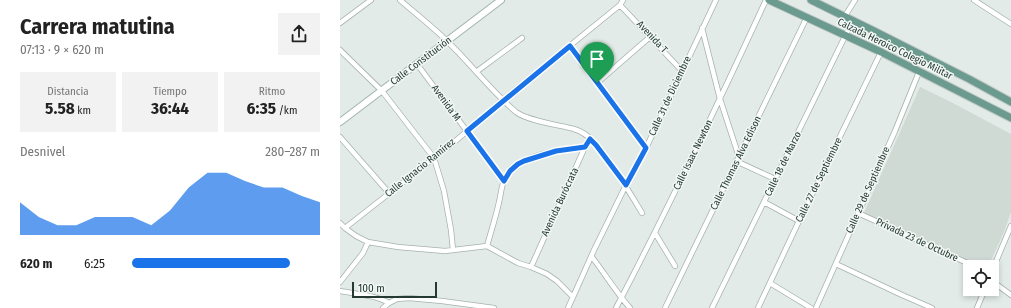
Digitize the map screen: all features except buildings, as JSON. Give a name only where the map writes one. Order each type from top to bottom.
[{"type":"main road","name":"Calzada Heroico Colegio Militar","points":[[767,0],[881,52],[1011,118]]},
{"type":"main road","name":"Calzada Heroico Colegio Militar","points":[[811,0],[969,79],[1011,102]]},
{"type":"street","points":[[340,23],[371,0]]},
{"type":"street","points":[[400,0],[448,41],[503,100],[521,115],[584,133],[596,145],[626,185],[642,213]]},
{"type":"street","name":"Calle Constitución","points":[[340,122],[501,0]]},
{"type":"street","name":"Calle 31 de Diciembre","points":[[568,308],[716,0]]},
{"type":"street","name":"Calle Isaac Newton","points":[[616,308],[655,233],[767,0]]},
{"type":"street","points":[[845,16],[855,0]]},
{"type":"street","points":[[974,0],[1011,24]]},
{"type":"street","name":"Avenida T","points":[[622,2],[682,71]]},
{"type":"street","name":"Calle Ignacio Ramírez","points":[[345,228],[434,158],[622,2]]},
{"type":"street","name":"Calle Thomas Alva Edison","points":[[665,308],[807,17]]},
{"type":"street","name":"Calle 18 de Marzo","points":[[712,308],[853,20]]},
{"type":"street","points":[[702,28],[720,99],[738,159],[775,179]]},
{"type":"street","points":[[597,83],[651,36]]},
{"type":"street","points":[[476,72],[522,38]]},
{"type":"street","points":[[570,46],[646,148]]},
{"type":"street","points":[[340,50],[382,91],[434,158],[444,191],[453,250]]},
{"type":"street","name":"Calle 27 de Septiembre","points":[[758,308],[881,52]]},
{"type":"street","name":"Avenida M","points":[[418,64],[504,181]]},
{"type":"street","name":"Calle 29 de Septiembre","points":[[816,308],[895,131],[919,72]]},
{"type":"street","points":[[340,137],[389,193]]},
{"type":"street","name":"Avenida Burócrata","points":[[531,267],[590,139]]},
{"type":"street","points":[[487,246],[500,202],[504,181],[510,171],[524,161],[556,151],[585,147]]},
{"type":"street","points":[[764,202],[799,221]]},
{"type":"street","name":"Privada 23 de Octubre","points":[[858,213],[963,261]]},
{"type":"street","points":[[340,223],[356,236],[368,242],[398,247],[445,251],[487,246],[518,263],[547,274],[557,281],[573,297]]},
{"type":"street","points":[[997,260],[1011,226]]},
{"type":"street","points":[[655,233],[675,266]]},
{"type":"street","points":[[340,282],[362,253],[368,242]]},
{"type":"street","points":[[592,257],[630,308]]},
{"type":"street","points":[[836,264],[932,308]]},
{"type":"street","points":[[770,283],[811,308]]},
{"type":"street","points":[[999,286],[1011,295]]},
{"type":"street","points":[[340,292],[376,298],[389,303]]},
{"type":"street","points":[[977,308],[982,296]]},
{"type":"street","points":[[383,308],[397,299],[409,298],[494,308]]},
{"type":"shaded area","points":[[920,87],[1011,134],[1011,212],[991,260],[967,260],[864,213]]},
{"type":"route","points":[[570,46],[597,83],[646,148],[626,185],[590,139],[585,147],[556,151],[524,161],[510,171],[504,181],[467,131],[570,46]]}]
